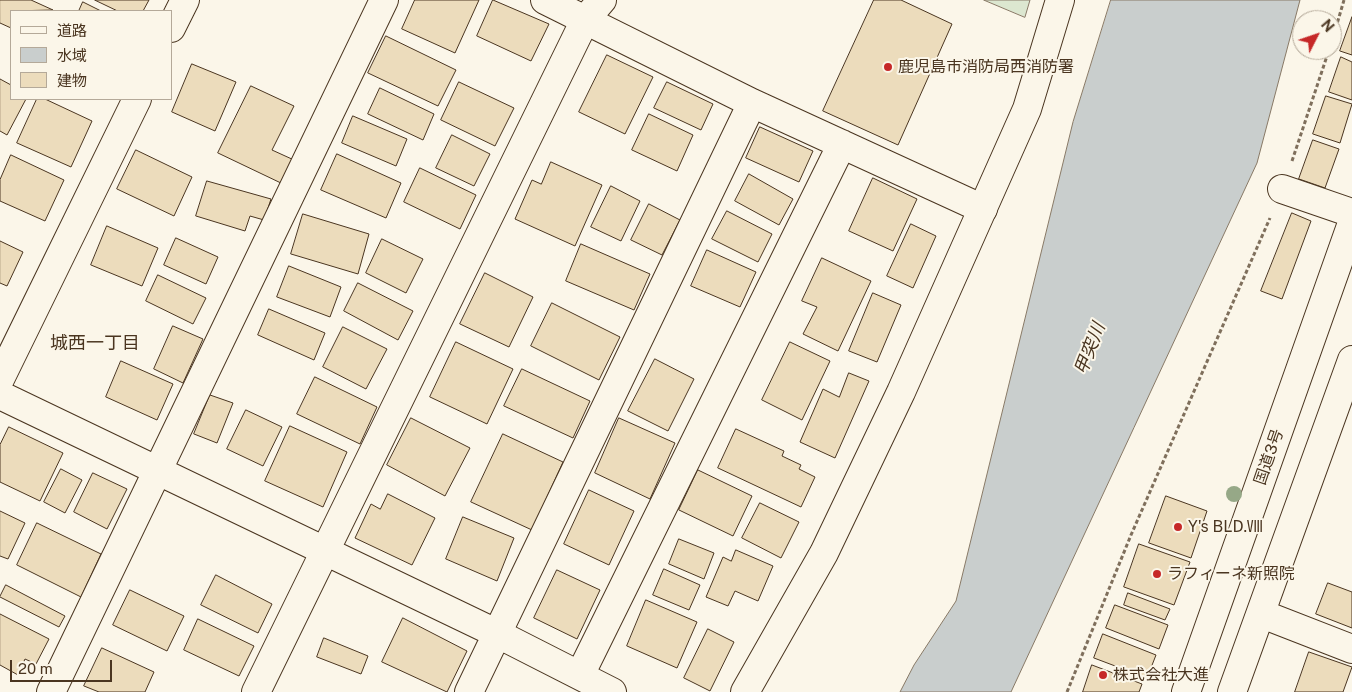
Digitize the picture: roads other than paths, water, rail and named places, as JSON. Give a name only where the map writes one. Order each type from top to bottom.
[{"type":"main road","points":[[172,26],[185,0]]},
{"type":"main road","points":[[51,692],[384,0]]},
{"type":"main road","points":[[545,0],[594,10],[752,103],[983,209]]},
{"type":"main road","points":[[745,692],[824,553],[901,392],[1027,109],[1060,0]]},
{"type":"main road","points":[[256,692],[594,10]]},
{"type":"main road","points":[[0,379],[137,100]]},
{"type":"main road","points":[[469,692],[752,103]]},
{"type":"main road","points":[[580,675],[842,144]]},
{"type":"main road","points":[[1282,189],[1352,213]]},
{"type":"main road","name":"国道3号","points":[[1186,692],[1352,223]]},
{"type":"main road","points":[[1232,692],[1343,410],[1352,360]]},
{"type":"main road","points":[[0,395],[325,550],[612,692]]},
{"type":"main road","points":[[1262,614],[1352,649]]},
{"type":"water","name":"甲突川","points":[[1111,0],[1300,0],[1297,10],[1292,10],[1292,30],[1257,163],[1011,692],[900,692],[914,665],[956,601],[1073,122]]},
{"type":"place","name":"鹿児島市消防局西消防署","points":[[888,67]]},
{"type":"place","name":"Y's BLD.Ⅷ","points":[[1178,527]]},
{"type":"place","name":"ラフィーネ新照院","points":[[1157,574]]},
{"type":"place","name":"株式会社大進","points":[[1103,675]]},
{"type":"district","name":"城西一丁目","points":[[95,343]]}]
